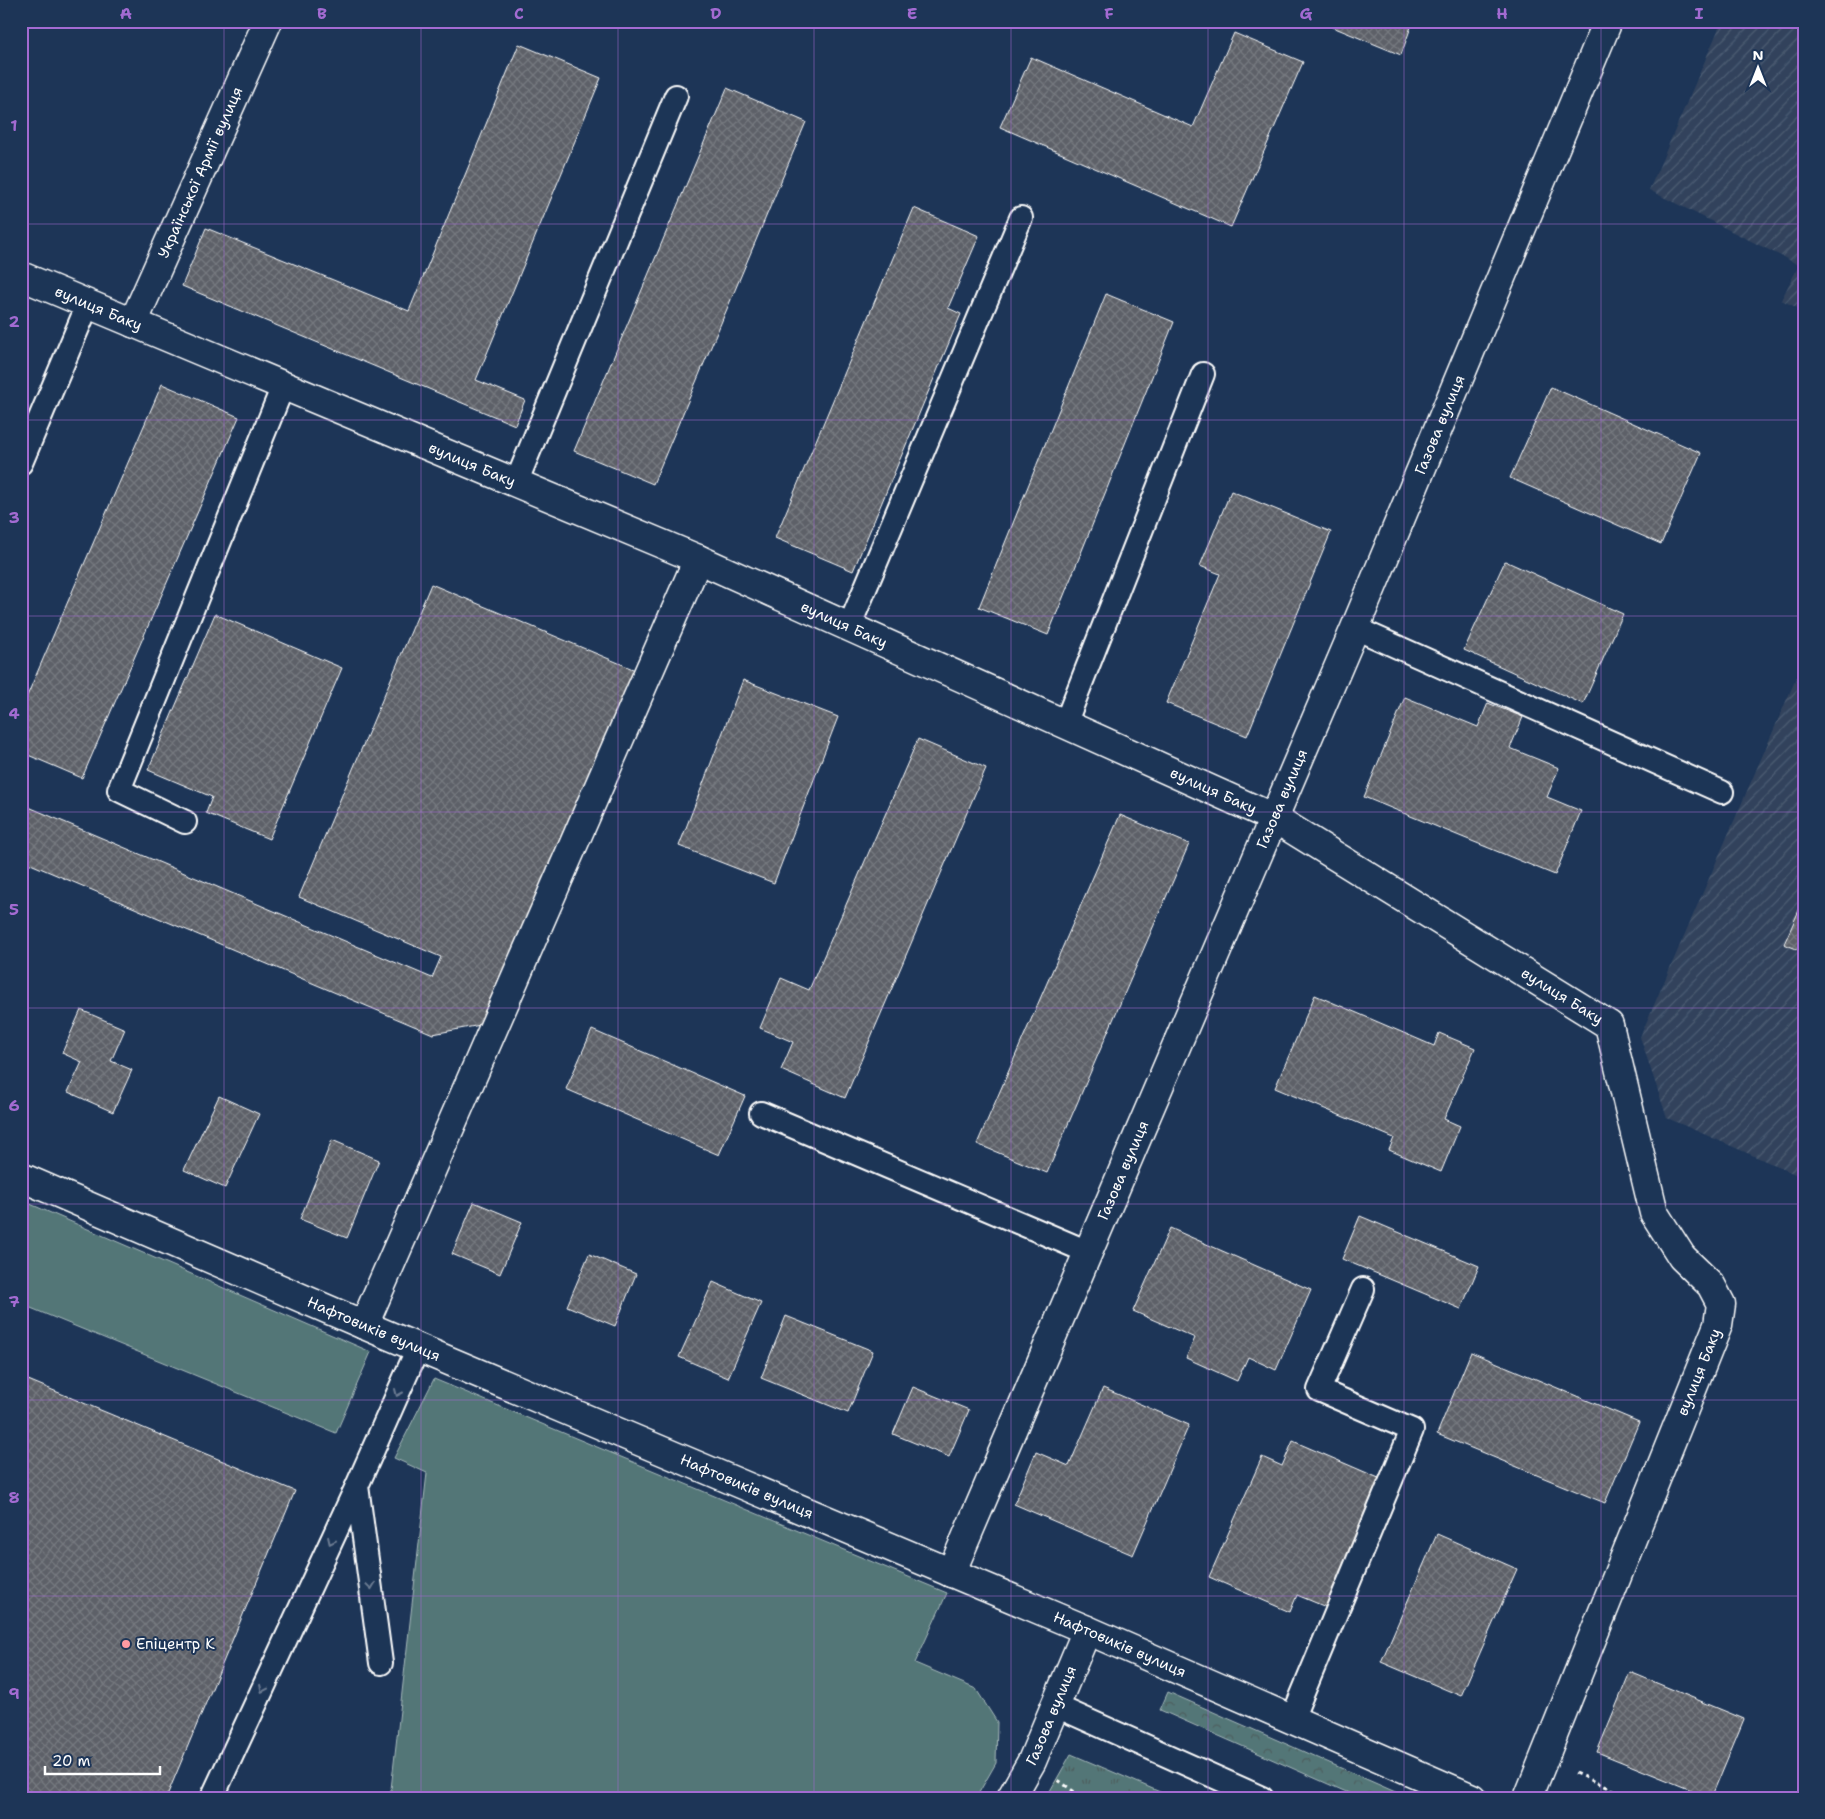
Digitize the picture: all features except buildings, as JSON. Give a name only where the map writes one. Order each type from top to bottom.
[{"type":"street","name":"Української Армії вулиця","points":[[133,323],[268,21]]},
{"type":"street","name":"Газова вулиця","points":[[951,1573],[1355,628],[1608,21]]},
{"type":"street","name":"вулиця Баку","points":[[21,276],[698,559],[1274,818],[1609,1025],[1654,1213],[1682,1257],[1711,1285],[1721,1304],[1718,1326],[1528,1798]]},
{"type":"street","points":[[364,1326],[698,559]]},
{"type":"street","name":"Нафтовиків вулиця","points":[[21,1177],[364,1326],[1087,1630],[1472,1798]]},
{"type":"street","name":"Газова вулиця","points":[[1011,1798],[1032,1761],[1087,1630]]},
{"type":"lane","points":[[516,483],[676,96]]},
{"type":"lane","points":[[849,627],[1022,218]]},
{"type":"lane","points":[[21,463],[88,304]]},
{"type":"lane","points":[[1065,724],[1203,374]]},
{"type":"lane","points":[[185,822],[119,790],[283,386]]},
{"type":"lane","points":[[1355,628],[1722,792]]},
{"type":"lane","points":[[761,1113],[1088,1252]]},
{"type":"lane","points":[[1292,1719],[1412,1430],[1319,1390],[1363,1289]]},
{"type":"lane","points":[[212,1798],[357,1486],[418,1348]]},
{"type":"lane","points":[[357,1486],[381,1663]]},
{"type":"lane","points":[[1056,1706],[1262,1798]]},
{"type":"path","points":[[1543,1759],[1632,1798]]},
{"type":"shaded area","points":[[1722,21],[1804,21],[1804,311],[1781,300],[1799,265],[1649,190]]},
{"type":"shaded area","points":[[1804,660],[1804,1178],[1667,1118],[1640,1037]]},
{"type":"green space","points":[[21,1200],[371,1352],[336,1433],[21,1304]]},
{"type":"green space","points":[[434,1379],[947,1593],[915,1663],[976,1689],[997,1722],[996,1763],[976,1798],[390,1798],[427,1473],[394,1458]]},
{"type":"green space","points":[[1168,1692],[1409,1798],[1360,1798],[1160,1710]]},
{"type":"green space","points":[[1071,1754],[1174,1798],[1046,1798]]},
{"type":"place","name":"Епіцентр К","points":[[126,1644]]}]
